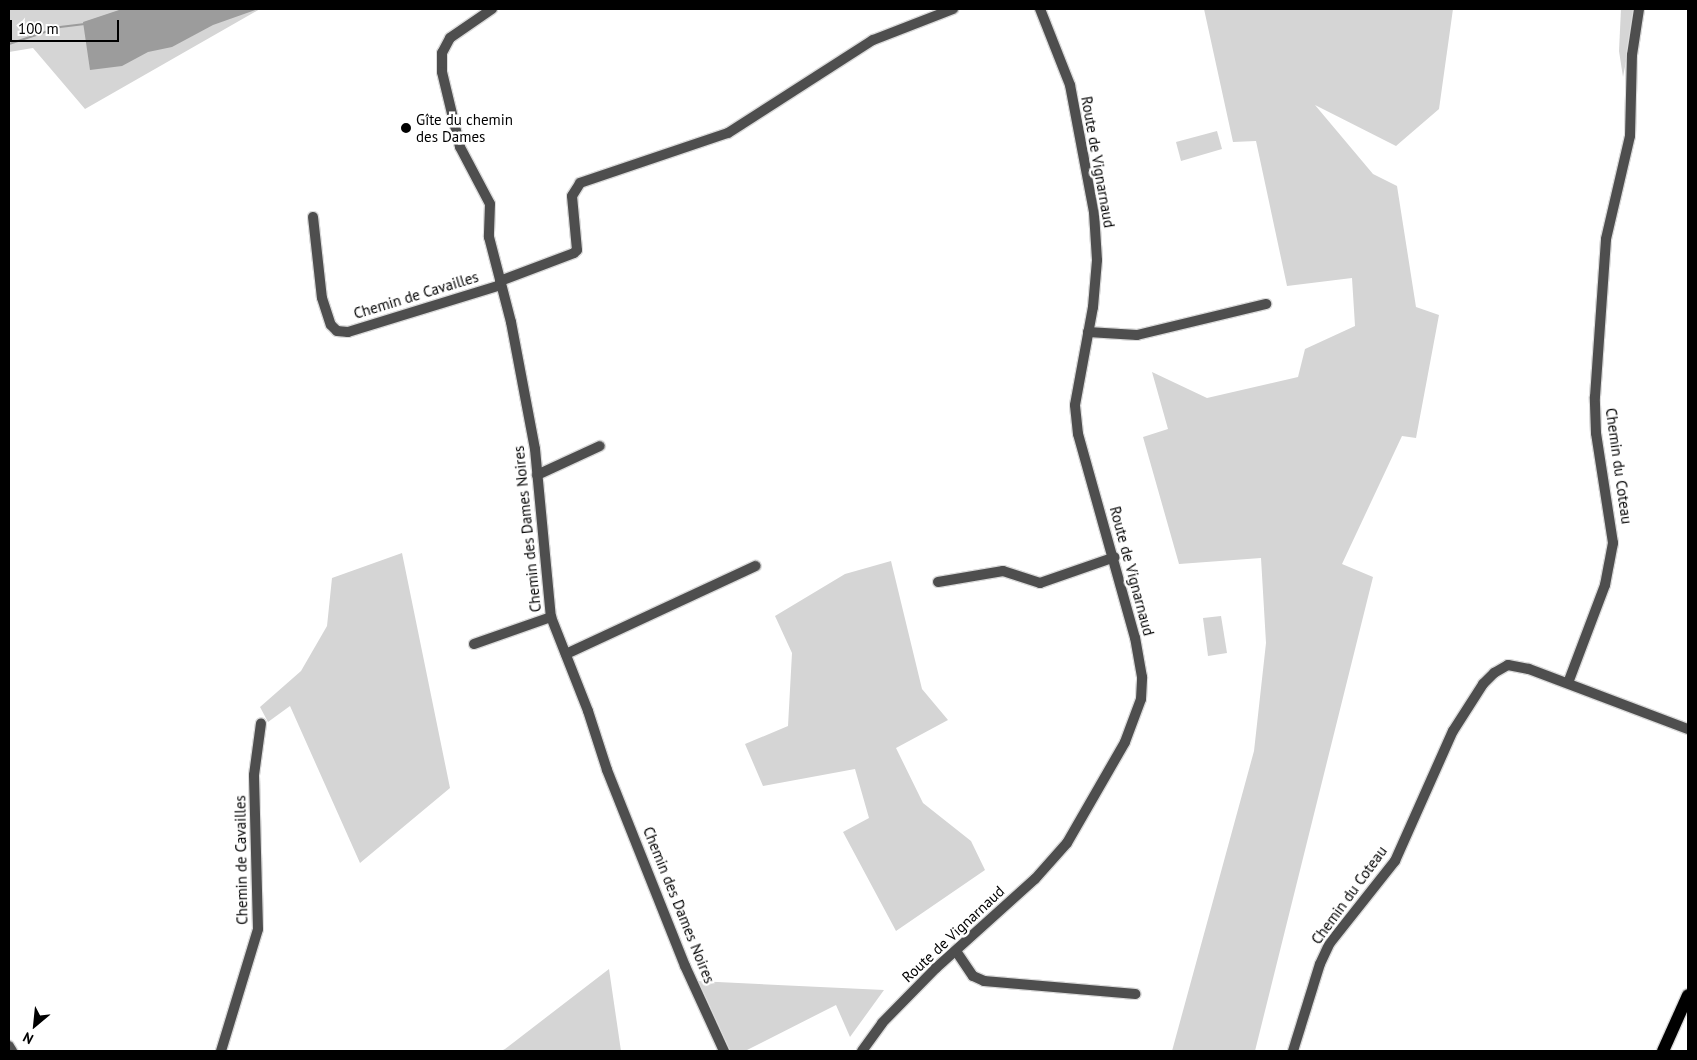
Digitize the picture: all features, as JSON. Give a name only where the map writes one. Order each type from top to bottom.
[{"type":"main road","points":[[1663,1051],[1688,995]]},
{"type":"street","name":"Chemin des Dames Noires","points":[[492,9],[450,38],[442,53],[442,72],[460,147],[490,204],[489,238],[528,401],[551,617],[607,770],[685,966],[724,1051]]},
{"type":"street","points":[[501,283],[574,254],[577,250],[572,196],[580,183],[728,133],[874,40],[953,9]]},
{"type":"street","name":"Route de Vignarnaud","points":[[862,1051],[882,1023],[956,951],[1035,879],[1067,843],[1134,724],[1141,700],[1142,677],[1115,557],[1081,443],[1075,405],[1088,332],[1097,260],[1094,212],[1070,85],[1040,9]]},
{"type":"street","name":"Chemin du Coteau","points":[[1293,1051],[1320,964],[1330,943],[1395,861],[1453,731],[1483,684],[1508,666],[1529,669],[1568,683],[1605,585],[1613,543],[1596,433],[1595,397],[1606,239],[1630,136],[1632,55],[1639,9]]},
{"type":"street","name":"Chemin de Cavailles","points":[[313,217],[322,298],[331,325],[338,332],[348,332],[501,283]]},
{"type":"street","points":[[1088,332],[1137,335],[1266,304]]},
{"type":"street","points":[[537,475],[600,446]]},
{"type":"street","points":[[938,582],[1003,571],[1040,583],[1115,557]]},
{"type":"street","points":[[566,654],[756,566]]},
{"type":"street","points":[[474,644],[551,617]]},
{"type":"street","points":[[1568,683],[1688,729]]},
{"type":"street","name":"Chemin de Cavailles","points":[[221,1051],[258,929],[254,775],[261,722]]},
{"type":"street","points":[[956,951],[973,976],[984,981],[1135,994]]},
{"type":"street","points":[[9,1046],[12,1051]]},
{"type":"shaded area","points":[[9,9],[260,9],[85,109],[33,48],[9,52]]},
{"type":"shaded area","points":[[122,9],[258,9],[213,25],[172,47],[148,52],[122,66],[90,70],[83,22]]},
{"type":"shaded area","points":[[1204,9],[1453,9],[1439,109],[1396,146],[1315,105],[1373,174],[1397,186],[1416,307],[1439,315],[1416,438],[1402,436],[1342,564],[1373,577],[1255,1051],[1172,1051],[1254,751],[1266,643],[1261,558],[1179,564],[1143,437],[1168,429],[1152,372],[1207,398],[1298,377],[1305,349],[1355,326],[1352,278],[1287,286],[1256,141],[1233,142]]},
{"type":"shaded area","points":[[1621,9],[1636,9],[1623,77],[1619,51]]},
{"type":"shaded area","points":[[1217,131],[1222,149],[1181,161],[1176,142]]},
{"type":"shaded area","points":[[402,553],[450,788],[360,863],[290,706],[268,722],[260,707],[301,671],[327,626],[332,578]]},
{"type":"shaded area","points":[[891,561],[922,689],[948,720],[896,748],[923,803],[971,841],[985,870],[896,931],[843,832],[869,818],[855,769],[763,786],[745,744],[788,726],[792,653],[775,616],[845,574]]},
{"type":"shaded area","points":[[1221,616],[1227,653],[1208,656],[1203,618]]},
{"type":"shaded area","points":[[609,969],[621,1051],[501,1051],[505,1049]]},
{"type":"shaded area","points":[[697,981],[884,990],[850,1037],[836,1005],[745,1051],[729,1051]]},
{"type":"waterway","points":[[9,44],[60,27],[85,24]]},
{"type":"place","name":"Gîte du chemin des Dames","points":[[406,128]]}]
